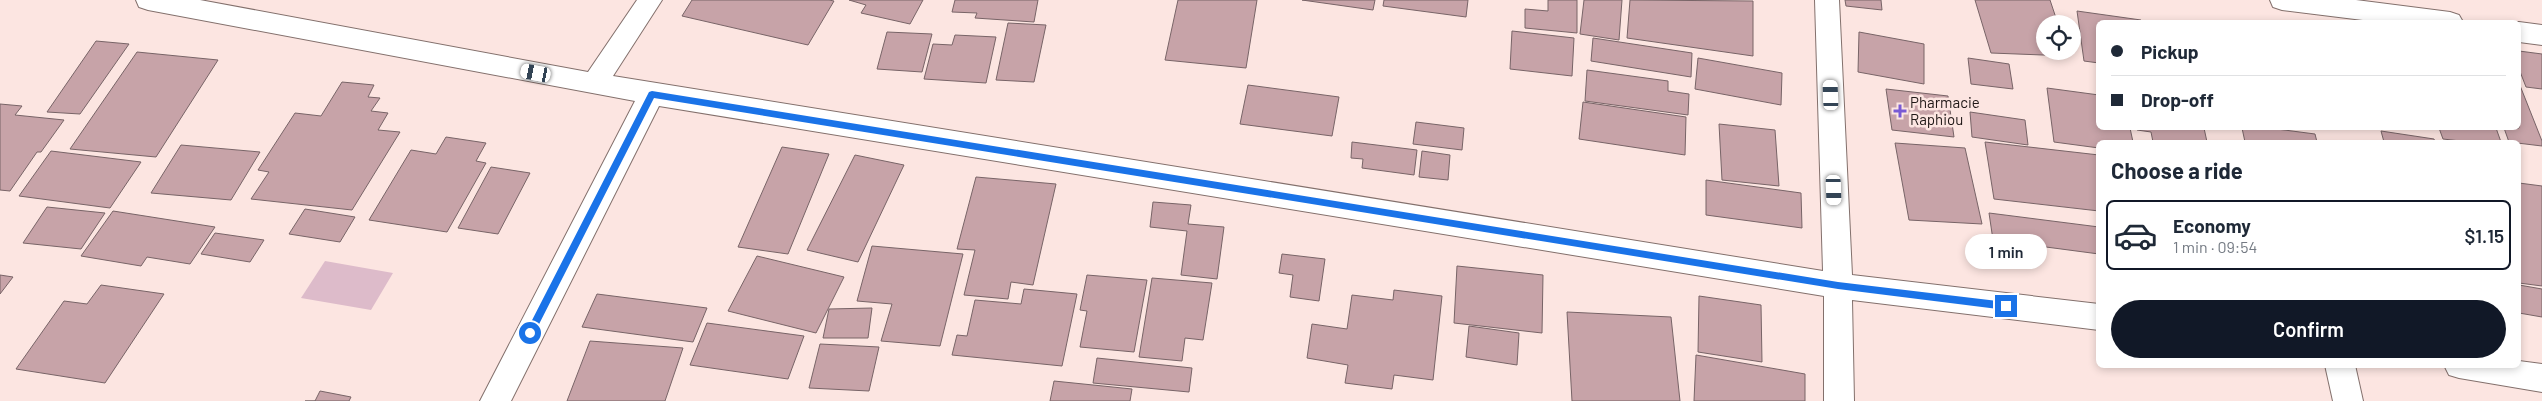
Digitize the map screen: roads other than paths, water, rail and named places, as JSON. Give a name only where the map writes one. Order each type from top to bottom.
[{"type":"street","points":[[148,0],[652,94],[1838,286],[2096,318]]},
{"type":"street","points":[[594,84],[650,0]]},
{"type":"street","points":[[1827,0],[1838,286],[1839,401]]},
{"type":"street","points":[[2282,0],[2435,20]]},
{"type":"street","points":[[2521,32],[2542,35]]},
{"type":"street","points":[[495,401],[652,94]]},
{"type":"street","points":[[2341,368],[2348,401]]},
{"type":"street","points":[[2478,368],[2542,378]]},
{"type":"place","name":"Pharmacie Raphiou","points":[[1900,111]]}]
